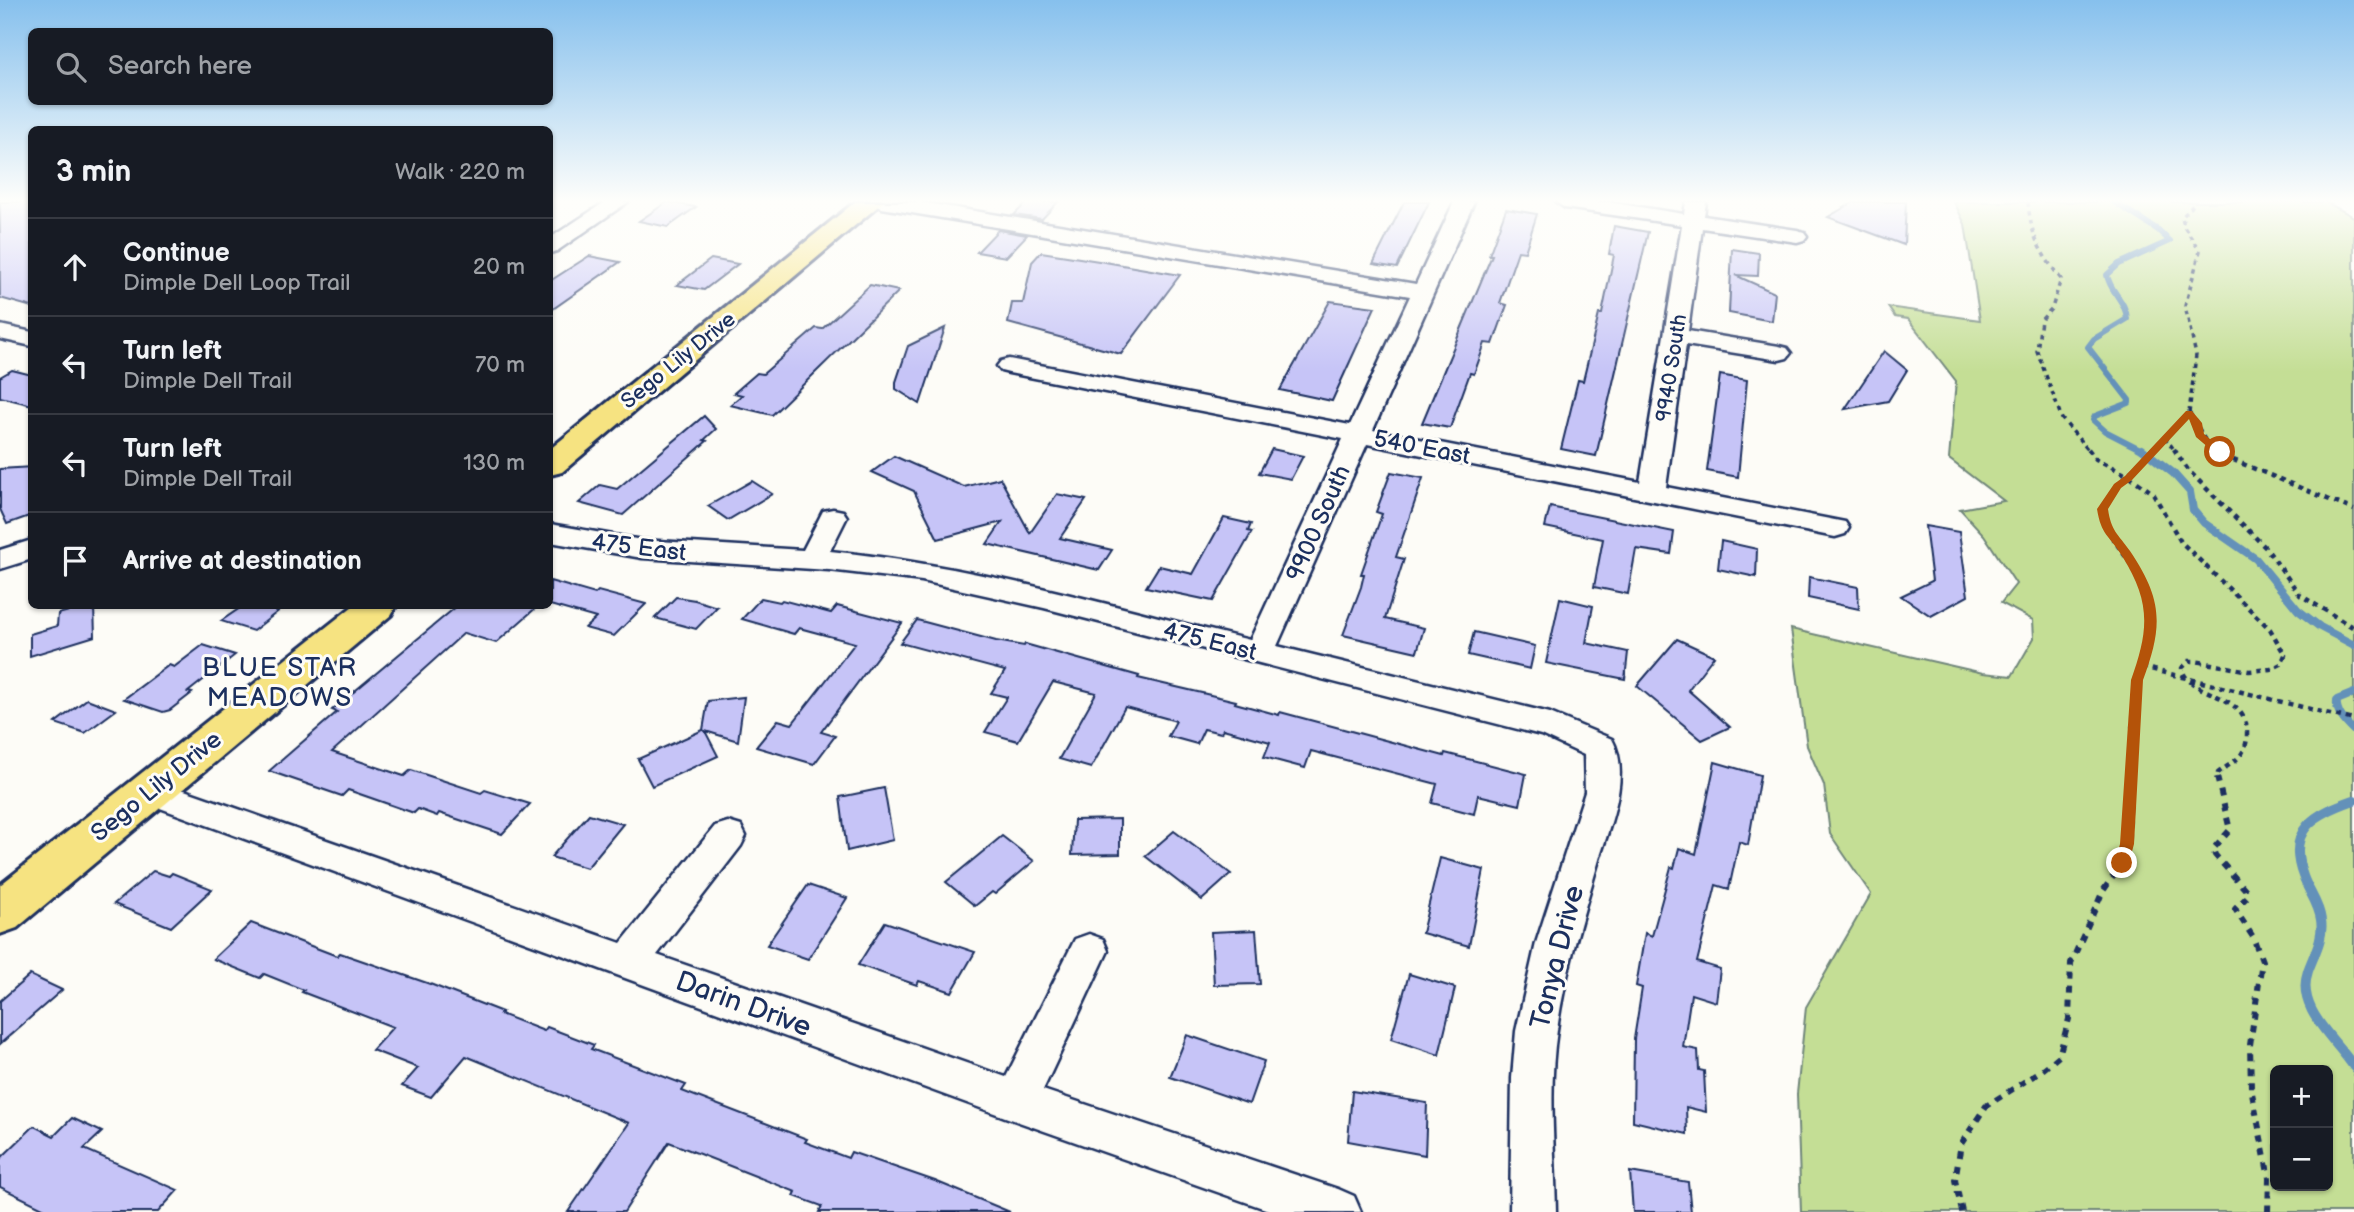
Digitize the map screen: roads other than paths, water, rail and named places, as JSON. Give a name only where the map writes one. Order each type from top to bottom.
[{"type":"main road","name":"Sego Lily Drive","points":[[553,463],[803,259]]},
{"type":"main road","name":"Sego Lily Drive","points":[[0,914],[373,609]]},
{"type":"street","points":[[1222,259],[1423,292]]},
{"type":"street","name":"9900 South","points":[[1259,653],[1438,259]]},
{"type":"street","name":"9940 South","points":[[1652,492],[1688,259]]},
{"type":"street","points":[[0,331],[28,338]]},
{"type":"street","points":[[1676,336],[1779,353]]},
{"type":"street","name":"540 East","points":[[1009,366],[1835,528]]},
{"type":"street","points":[[813,558],[833,517]]},
{"type":"street","name":"475 East","points":[[553,534],[621,547],[684,553],[870,563],[978,583],[1549,725],[1600,748]]},
{"type":"street","points":[[0,560],[28,550]]},
{"type":"street","name":"Tonya Drive","points":[[1533,1212],[1533,1078],[1536,1031],[1555,943],[1602,792],[1600,748]]},
{"type":"street","name":"Darin Drive","points":[[150,791],[1016,1101],[1338,1212]]},
{"type":"street","points":[[629,962],[728,835]]},
{"type":"street","points":[[1016,1101],[1089,951]]},
{"type":"waterway","points":[[2131,259],[2119,264],[2107,275],[2124,307],[2127,319],[2094,339],[2088,347],[2129,400],[2129,403],[2095,416],[2093,420],[2105,431],[2144,451]]},
{"type":"waterway","points":[[2142,449],[2173,473],[2190,492],[2193,510],[2204,523],[2256,559],[2298,610],[2320,627],[2354,645]]},
{"type":"waterway","points":[[2354,693],[2337,700],[2342,717],[2354,731]]},
{"type":"waterway","points":[[2354,800],[2317,817],[2301,834],[2298,846],[2303,876],[2318,908],[2322,927],[2305,985],[2307,998],[2319,1022],[2354,1067]]},
{"type":"district","name":"BLUE STAR MEADOWS","points":[[280,682]]}]
